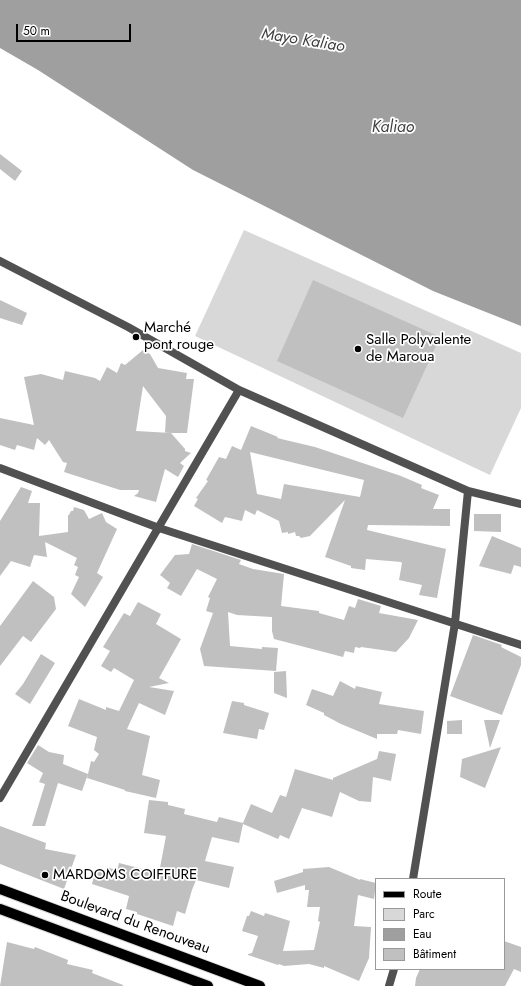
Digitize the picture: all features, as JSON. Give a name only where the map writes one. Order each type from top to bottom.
[{"type":"main road","name":"Boulevard du Renouveau","points":[[0,889],[260,986]]},
{"type":"main road","points":[[0,909],[208,986]]},
{"type":"street","points":[[0,261],[128,327],[239,390],[468,491],[521,504]]},
{"type":"street","points":[[0,798],[239,390]]},
{"type":"street","points":[[0,468],[159,528],[521,645]]},
{"type":"street","points":[[414,878],[455,624],[468,491]]},
{"type":"street","points":[[389,986],[394,970]]},
{"type":"green space","points":[[244,230],[521,353],[521,408],[490,475],[195,336]]},
{"type":"water","name":"Kaliao","points":[[0,0],[521,0],[521,326],[433,291],[193,170],[38,70],[0,48]]},
{"type":"building","points":[[0,154],[22,171],[15,181],[0,169]]},
{"type":"building","name":"Salle Polyvalente de Maroua","points":[[313,280],[440,337],[403,418],[277,361]]},
{"type":"building","points":[[0,300],[27,313],[22,325],[0,318]]},
{"type":"building","points":[[143,350],[150,354],[158,368],[187,373],[186,379],[194,379],[187,433],[171,433],[185,449],[185,451],[191,453],[180,463],[184,466],[178,477],[165,469],[156,502],[134,496],[139,490],[120,490],[64,472],[67,463],[63,462],[49,440],[45,445],[37,438],[34,450],[17,445],[15,450],[0,445],[0,418],[34,425],[24,377],[41,374],[63,380],[65,371],[95,378],[100,381],[107,367],[117,373],[121,363],[125,365]],"holes":[[[143,386],[166,416],[165,433],[136,431]]]},
{"type":"building","points":[[251,426],[278,437],[277,438],[315,447],[401,476],[422,485],[421,488],[439,495],[433,509],[450,509],[450,526],[368,525],[367,530],[446,549],[437,598],[419,595],[422,585],[399,580],[401,562],[366,559],[365,570],[351,568],[351,566],[325,557],[345,500],[310,536],[301,538],[296,536],[295,532],[288,534],[288,532],[282,533],[279,521],[257,510],[255,515],[245,510],[242,521],[225,517],[222,523],[194,506],[198,499],[196,498],[208,481],[206,480],[219,457],[226,459],[232,446],[241,450]],"holes":[[[250,452],[364,480],[360,497],[284,484],[281,499],[257,494]]]},
{"type":"building","points":[[21,487],[32,491],[28,503],[40,503],[39,536],[68,532],[68,515],[71,511],[73,511],[74,507],[84,510],[89,519],[102,513],[106,522],[117,529],[97,573],[103,577],[85,607],[71,594],[79,577],[75,575],[78,567],[74,565],[77,558],[45,542],[47,557],[34,555],[30,567],[11,561],[0,576],[0,521]]},
{"type":"building","points":[[474,514],[501,514],[501,532],[474,531]]},
{"type":"building","points":[[492,536],[521,548],[521,567],[514,565],[511,574],[479,566]]},
{"type":"building","points":[[192,544],[241,560],[239,564],[253,569],[284,574],[281,606],[319,611],[319,613],[344,620],[349,606],[355,608],[358,599],[381,606],[379,613],[418,620],[409,638],[396,652],[355,647],[354,653],[345,651],[343,657],[274,639],[272,631],[272,617],[237,615],[228,612],[230,646],[262,649],[262,647],[278,648],[276,671],[204,666],[200,649],[213,613],[206,611],[210,598],[208,597],[217,579],[197,569],[181,596],[167,588],[170,583],[160,575],[175,555],[189,554]]},
{"type":"building","points":[[33,581],[54,597],[56,609],[31,642],[23,636],[0,666],[0,626]]},
{"type":"building","points":[[138,602],[161,614],[156,624],[181,639],[159,678],[169,683],[149,687],[174,691],[165,715],[139,703],[127,729],[150,736],[142,775],[160,780],[156,798],[125,791],[87,778],[91,761],[94,762],[99,754],[94,750],[97,737],[68,726],[79,699],[106,710],[106,707],[119,711],[134,680],[114,668],[111,672],[101,666],[110,651],[103,647],[124,613],[130,616]]},
{"type":"building","points":[[473,635],[502,645],[501,647],[521,657],[521,665],[502,715],[450,696]]},
{"type":"building","points":[[41,654],[55,663],[30,704],[15,694],[23,684]]},
{"type":"building","points":[[286,671],[287,698],[274,693],[274,672]]},
{"type":"building","points":[[340,681],[355,689],[356,686],[382,692],[379,704],[424,711],[421,734],[398,730],[397,734],[377,734],[377,739],[341,724],[324,715],[324,713],[306,705],[312,689],[333,696]]},
{"type":"building","points":[[232,701],[244,703],[244,705],[269,713],[264,730],[259,729],[257,739],[223,733]]},
{"type":"building","points":[[462,720],[462,734],[447,734],[447,721]]},
{"type":"building","points":[[484,720],[500,720],[490,748]]},
{"type":"building","points":[[38,745],[49,752],[64,755],[63,764],[88,774],[82,791],[58,783],[45,826],[32,826],[45,784],[39,782],[43,773],[27,763]]},
{"type":"building","points":[[501,747],[485,788],[460,777],[462,759]]},
{"type":"building","points":[[379,751],[396,754],[391,781],[373,777],[371,802],[359,801],[340,792],[332,817],[302,808],[289,839],[280,835],[278,839],[243,824],[239,843],[212,837],[205,861],[234,867],[229,888],[196,880],[185,914],[177,911],[173,926],[126,909],[129,896],[92,884],[96,869],[107,872],[108,867],[117,871],[119,863],[159,873],[166,836],[144,833],[149,800],[168,802],[168,805],[185,809],[184,814],[217,822],[219,817],[243,823],[251,804],[272,813],[280,795],[286,797],[295,769],[333,780],[333,778],[377,759]]},
{"type":"building","points":[[0,826],[46,843],[45,849],[76,855],[64,889],[0,864]]},
{"type":"building","points":[[329,867],[360,880],[375,883],[374,899],[358,895],[354,926],[371,927],[369,958],[359,981],[324,966],[324,968],[309,964],[284,966],[248,955],[252,953],[258,936],[242,931],[247,916],[249,916],[251,911],[264,916],[265,913],[290,921],[283,951],[314,950],[320,922],[318,921],[320,907],[307,907],[309,890],[305,890],[305,885],[277,893],[274,881],[303,872],[303,869]]},
{"type":"building","points":[[505,941],[521,947],[521,972],[514,969],[505,986],[415,986],[416,978],[420,970],[505,970]]},
{"type":"building","points":[[7,942],[34,949],[35,947],[68,960],[67,964],[93,970],[92,973],[123,986],[0,986]]},
{"type":"place","name":"Marché pont rouge","points":[[136,337]]},
{"type":"place","name":"Salle Polyvalente de Maroua","points":[[358,349]]},
{"type":"place","name":"MARDOMS COIFFURE","points":[[45,875]]},
{"type":"water label","name":"Mayo Kaliao","points":[[303,41]]}]
